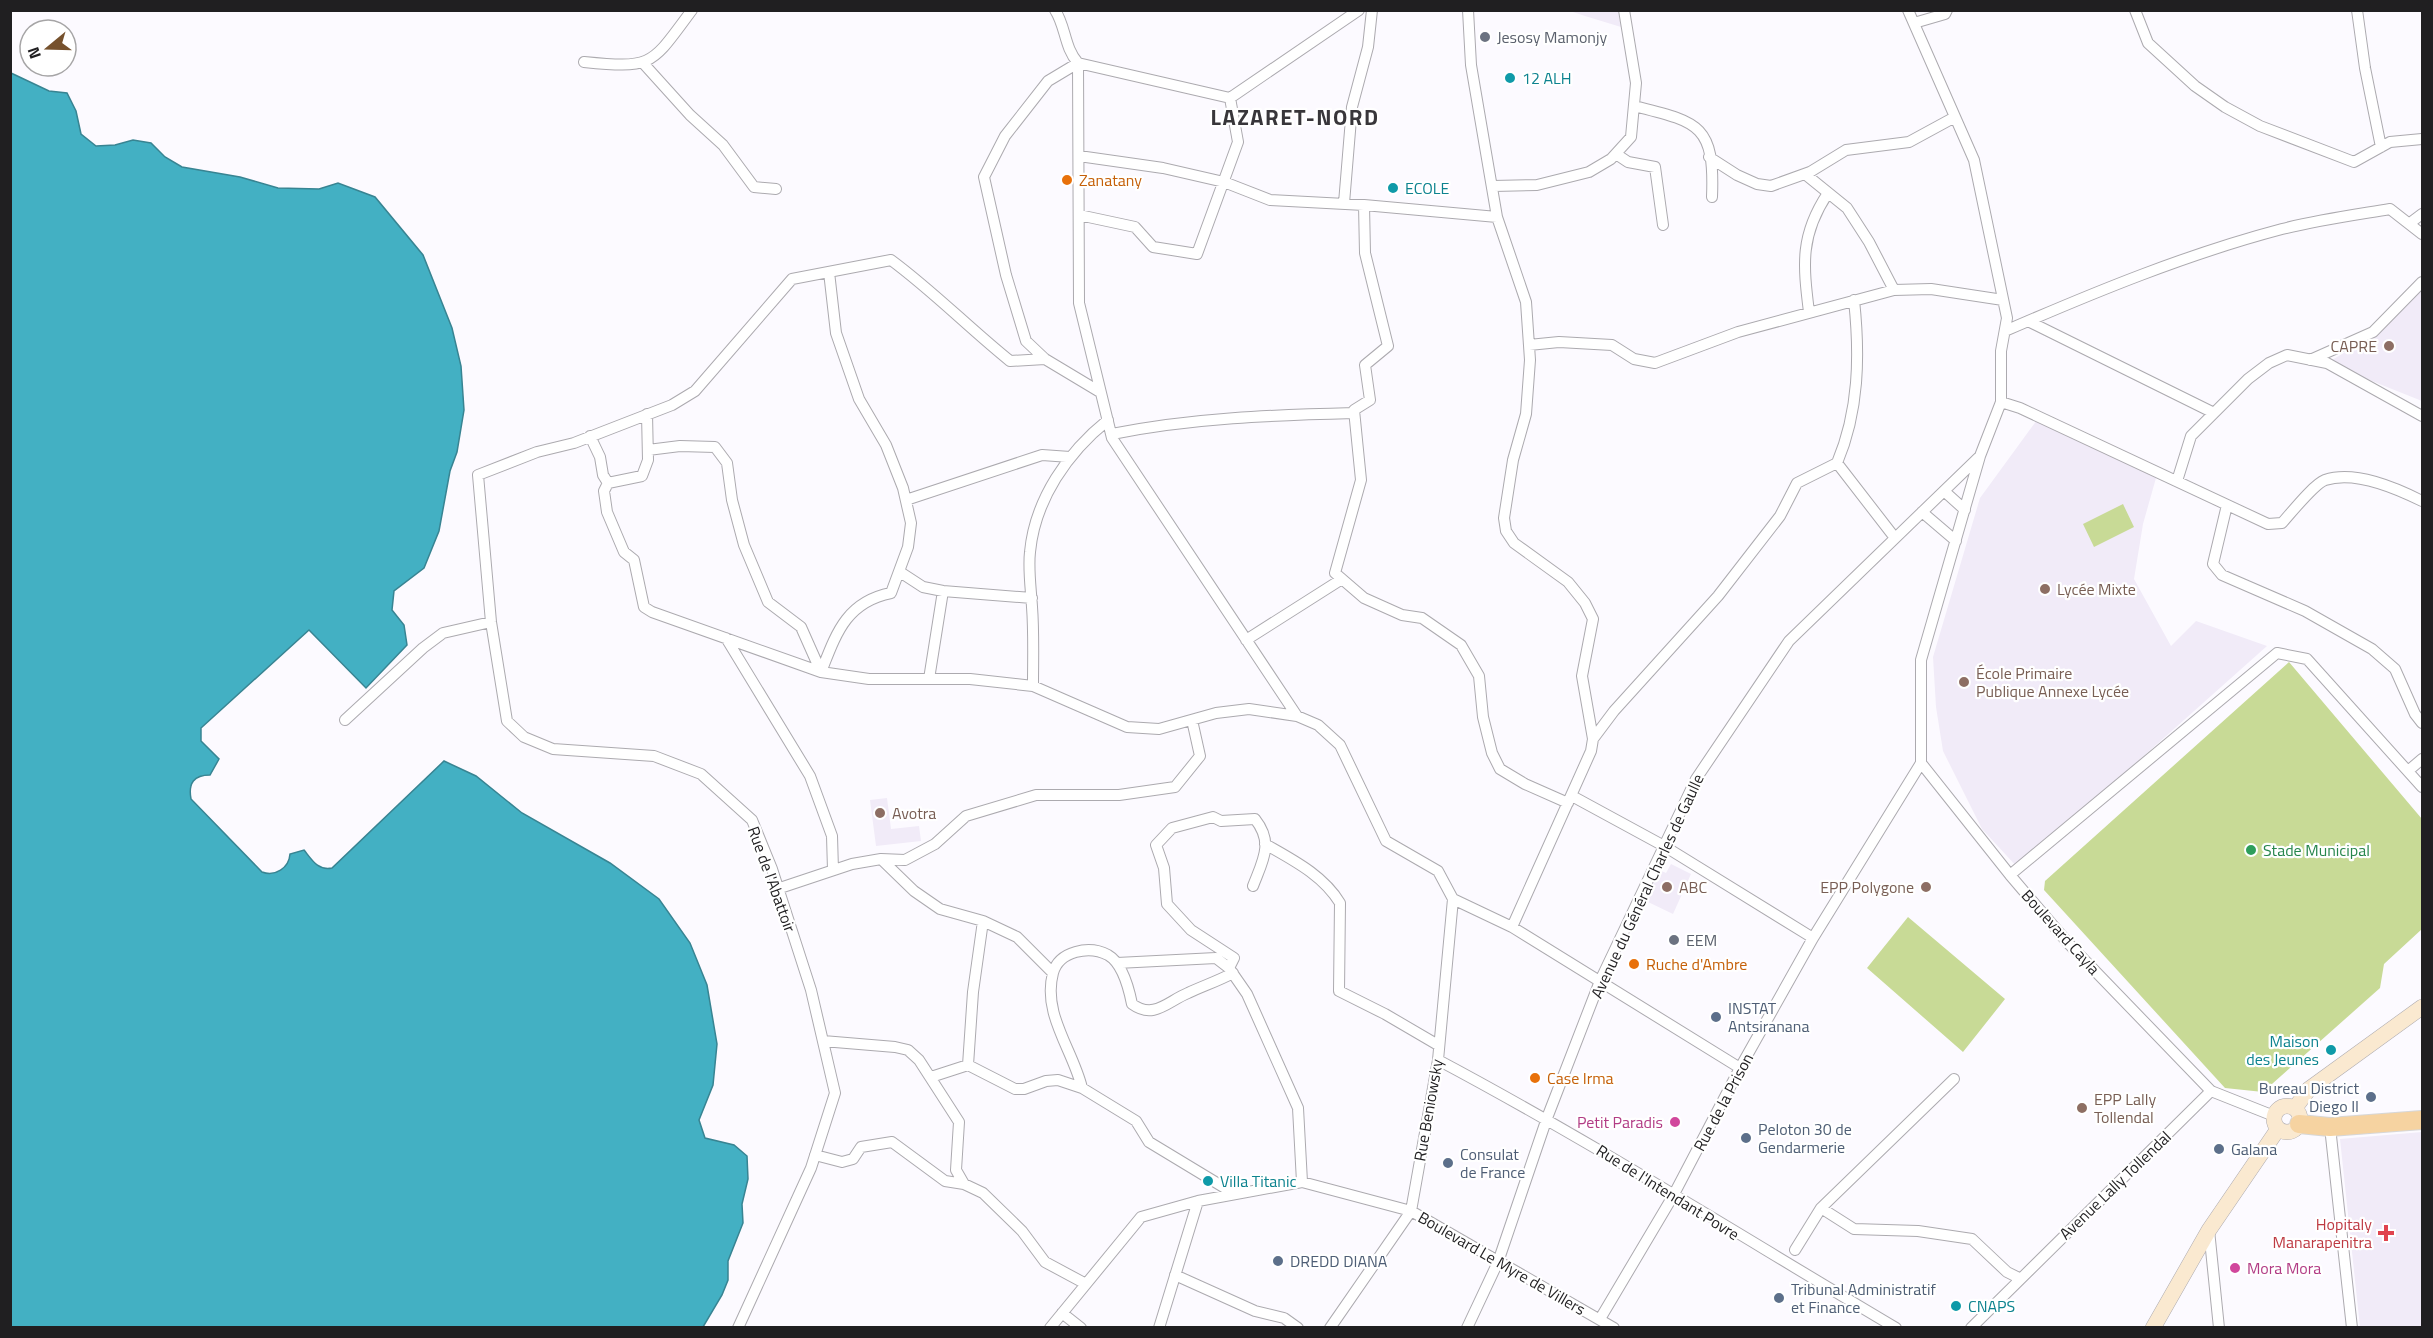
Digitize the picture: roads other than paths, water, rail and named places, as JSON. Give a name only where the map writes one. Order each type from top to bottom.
[{"type":"main road","points":[[2276,1122],[2289,1132],[2309,1089],[2422,1007]]},
{"type":"main road","points":[[2153,1328],[2209,1230],[2276,1122],[2282,1107],[2297,1116],[2330,1127],[2422,1120]]},
{"type":"street","points":[[584,62],[626,66],[643,63],[659,54],[692,10]]},
{"type":"street","points":[[1054,10],[1062,21],[1069,52],[1078,63],[1230,98],[1359,10]]},
{"type":"street","points":[[1344,203],[1352,107],[1368,47],[1372,10]]},
{"type":"street","points":[[1468,10],[1471,65],[1497,217],[1526,302],[1529,345],[1526,414],[1513,460],[1504,518],[1506,531],[1514,543],[1568,582],[1585,603],[1593,619],[1582,676],[1593,739],[1591,751],[1512,927]]},
{"type":"street","points":[[1493,186],[1537,184],[1589,172],[1616,154],[1630,137],[1636,83],[1624,10]]},
{"type":"street","points":[[1908,10],[1974,160],[2007,318],[2001,351],[2001,402],[1980,456],[1921,660],[1921,763]]},
{"type":"street","points":[[1914,23],[1945,14],[1947,10]]},
{"type":"street","points":[[2135,10],[2148,43],[2195,86],[2225,107],[2260,126],[2354,162],[2390,142],[2422,138]]},
{"type":"street","points":[[2357,10],[2365,68],[2381,147]]},
{"type":"street","points":[[643,63],[690,115],[723,145],[754,187],[776,189]]},
{"type":"street","points":[[1078,63],[1079,303],[1112,434],[1297,716]]},
{"type":"street","points":[[1078,63],[1048,81],[1005,136],[984,177],[1006,275],[1026,341],[1045,359],[1100,392]]},
{"type":"street","points":[[1079,215],[1135,227],[1153,247],[1197,254],[1238,142],[1230,98]]},
{"type":"street","points":[[1634,106],[1681,118],[1698,127],[1706,138],[1710,157],[1712,197]]},
{"type":"street","points":[[1710,157],[1737,176],[1757,184],[1771,186],[1805,174],[1846,150],[1910,142],[1955,117]]},
{"type":"street","points":[[1616,154],[1628,162],[1655,167],[1663,225]]},
{"type":"street","points":[[1079,156],[1163,168],[1224,182],[1270,200],[1344,203],[1497,217]]},
{"type":"street","points":[[1805,174],[1846,208],[1894,290]]},
{"type":"street","points":[[1809,312],[1805,270],[1807,237],[1813,216],[1828,194]]},
{"type":"street","points":[[1364,205],[1365,253],[1388,345],[1365,365],[1370,400],[1354,410],[1361,480],[1335,573],[1364,598],[1402,615],[1422,618],[1461,645],[1479,676],[1483,717],[1492,753],[1500,769],[1525,784],[1570,800],[1664,846],[1813,938]]},
{"type":"street","points":[[2005,331],[2088,295],[2201,253],[2283,229],[2390,209],[2422,234]]},
{"type":"street","points":[[2410,223],[2422,214]]},
{"type":"street","points":[[608,483],[603,475],[600,457],[590,436],[672,405],[695,391],[792,279],[891,260],[920,281],[966,327],[1010,361],[1045,359]]},
{"type":"street","points":[[821,672],[847,616],[873,596],[891,593],[908,547],[911,524],[906,500],[886,444],[860,399],[836,333],[829,272]]},
{"type":"street","points":[[2310,360],[2373,332],[2422,282]]},
{"type":"street","points":[[1529,345],[1559,342],[1612,345],[1634,359],[1654,363],[1710,341],[1894,290],[1931,288],[2003,300]]},
{"type":"street","points":[[1593,739],[1614,711],[1718,596],[1780,516],[1797,483],[1837,463],[1846,442],[1856,388],[1857,327],[1854,300]]},
{"type":"street","points":[[2028,321],[2214,413]]},
{"type":"street","points":[[2177,481],[2191,436],[2248,379],[2269,363],[2287,356],[2327,363],[2422,416]]},
{"type":"street","points":[[2001,402],[2020,408],[2268,524],[2282,523],[2323,480],[2344,478],[2389,484],[2422,501]]},
{"type":"street","points":[[1112,434],[1173,424],[1251,416],[1354,412]]},
{"type":"street","points":[[608,483],[642,476],[648,460],[647,414]]},
{"type":"street","points":[[1033,686],[1030,553],[1036,520],[1052,484],[1070,457],[1086,437],[1108,420]]},
{"type":"street","name":"Rue de l'Abattoir","points":[[590,436],[537,452],[478,475],[491,622],[507,721],[524,737],[554,749],[654,756],[701,774],[752,820],[772,868],[811,990],[835,1094],[815,1155],[738,1328]]},
{"type":"street","points":[[648,450],[680,446],[715,447],[727,464],[732,500],[744,545],[768,602],[801,627],[821,672]]},
{"type":"street","points":[[906,500],[1042,455],[1070,457]]},
{"type":"street","name":"Avenue du Général Charles de Gaulle","points":[[1467,1328],[1498,1262],[1547,1118],[1600,981],[1696,779],[1789,641],[1980,456]]},
{"type":"street","points":[[1837,463],[1895,538]]},
{"type":"street","points":[[608,483],[604,491],[607,512],[624,552],[634,560],[644,607],[821,672],[869,679],[970,679],[1033,686],[1127,728],[1159,729],[1216,712],[1249,709],[1297,716],[1318,725],[1340,745],[1386,841],[1438,871],[1453,899],[1512,927],[1740,1068]]},
{"type":"street","points":[[1944,491],[1965,510]]},
{"type":"street","points":[[2227,505],[2213,564],[2216,570],[2222,575],[2305,611],[2372,650],[2395,669],[2415,714],[2422,723]]},
{"type":"street","points":[[1922,512],[1956,541]]},
{"type":"street","points":[[900,572],[923,587],[943,591],[1032,598]]},
{"type":"street","points":[[1246,640],[1342,579]]},
{"type":"street","points":[[929,679],[943,591]]},
{"type":"street","points":[[345,720],[423,648],[443,633],[491,622]]},
{"type":"street","points":[[726,638],[810,776],[832,836],[833,870]]},
{"type":"street","points":[[2010,875],[2277,653],[2307,658],[2422,787]]},
{"type":"street","points":[[777,889],[833,870],[881,859],[905,860],[935,844],[966,816],[1036,795],[1119,795],[1174,787],[1200,756],[1192,720]]},
{"type":"street","points":[[2408,771],[2422,759]]},
{"type":"street","name":"Boulevard Cayla","points":[[1921,763],[2010,875],[2068,943],[2211,1091]]},
{"type":"street","name":"Rue de la Prison","points":[[1600,1319],[1673,1196],[1740,1068],[1813,938],[1921,763]]},
{"type":"street","points":[[1082,1088],[1078,1069],[1055,1021],[1052,1005],[1053,973],[1059,961],[1067,954],[1081,951],[1107,954],[1116,963],[1130,992],[1131,1004],[1139,1010],[1158,1010],[1169,1006],[1189,992],[1205,988],[1231,970],[1234,958],[1191,930],[1167,904],[1164,868],[1156,845],[1172,828],[1213,817],[1221,821],[1255,819],[1264,831],[1266,854],[1253,886]]},
{"type":"street","points":[[1265,844],[1304,865],[1333,891],[1340,903],[1339,992],[1385,1014],[1438,1046]]},
{"type":"street","points":[[881,859],[914,891],[940,909],[983,921],[1017,937],[1053,973]]},
{"type":"street","name":"Rue Beniowsky","points":[[1330,1328],[1411,1210],[1438,1060],[1453,899]]},
{"type":"street","points":[[968,1065],[973,992],[983,921]]},
{"type":"street","points":[[1116,963],[1215,958],[1231,970],[1247,994],[1298,1108],[1302,1182]]},
{"type":"street","points":[[823,1041],[872,1043],[908,1050],[920,1060],[958,1122],[956,1170],[964,1184]]},
{"type":"street","name":"Rue de l'Intendant Povre","points":[[1438,1060],[1547,1118],[1673,1196],[1896,1328]]},
{"type":"street","points":[[932,1077],[968,1065],[1015,1089],[1024,1089],[1046,1081],[1058,1080],[1082,1088],[1137,1121],[1149,1142],[1235,1194]]},
{"type":"street","points":[[1795,1250],[1821,1208],[1954,1079]]},
{"type":"street","points":[[2211,1091],[2276,1122]]},
{"type":"street","name":"Avenue Lally Tollendal","points":[[1971,1328],[2019,1278],[2211,1091]]},
{"type":"street","points":[[2330,1127],[2352,1328]]},
{"type":"street","points":[[815,1155],[842,1161],[853,1159],[861,1148],[892,1142],[945,1181],[964,1184],[984,1193],[1022,1231],[1045,1262],[1086,1284]]},
{"type":"street","name":"Boulevard Le Myre de Villers","points":[[1050,1328],[1141,1217],[1198,1201],[1302,1182],[1411,1210],[1614,1328]]},
{"type":"street","points":[[1159,1328],[1198,1201]]},
{"type":"street","points":[[1821,1208],[1854,1229],[1918,1231],[1972,1239],[2007,1272],[2019,1278]]},
{"type":"street","points":[[2209,1230],[2219,1328]]},
{"type":"street","points":[[1175,1275],[1255,1311],[1284,1318],[1298,1328]]},
{"type":"street","points":[[1062,1313],[1081,1328]]},
{"type":"water","points":[[11,73],[49,91],[67,93],[76,111],[81,134],[96,146],[115,145],[133,140],[151,143],[165,157],[182,167],[240,177],[278,188],[319,189],[338,183],[375,197],[423,255],[452,328],[461,366],[464,410],[439,531],[424,568],[394,591],[392,610],[404,625],[407,645],[366,688],[309,630],[201,728],[201,741],[219,759],[210,775],[200,776],[193,781],[190,788],[191,799],[262,872],[272,873],[280,870],[287,863],[290,854],[304,850],[319,866],[332,868],[444,761],[476,776],[522,813],[610,863],[659,899],[690,943],[707,985],[717,1044],[713,1085],[699,1120],[705,1138],[734,1145],[747,1156],[748,1179],[742,1204],[743,1223],[728,1261],[728,1280],[703,1327],[11,1327]]},
{"type":"place","name":"Jesosy Mamonjy","points":[[1485,37]]},
{"type":"place","name":"12 ALH","points":[[1510,78]]},
{"type":"place","name":"Zanatany","points":[[1067,180]]},
{"type":"place","name":"ECOLE","points":[[1393,188]]},
{"type":"place","name":"CAPRE","points":[[2389,346]]},
{"type":"place","name":"Lycée Mixte","points":[[2045,589]]},
{"type":"place","name":"École Primaire Publique Annexe Lycée","points":[[1964,682]]},
{"type":"place","name":"Avotra","points":[[880,813]]},
{"type":"place","name":"Stade Municipal","points":[[2251,850]]},
{"type":"place","name":"ABC","points":[[1667,887]]},
{"type":"place","name":"EPP Polygone","points":[[1926,887]]},
{"type":"place","name":"EEM","points":[[1674,940]]},
{"type":"place","name":"Ruche d'Ambre","points":[[1634,964]]},
{"type":"place","name":"INSTAT Antsiranana","points":[[1716,1017]]},
{"type":"place","name":"Maison des Jeunes","points":[[2331,1050]]},
{"type":"place","name":"Case Irma","points":[[1535,1078]]},
{"type":"place","name":"Bureau District Diego II","points":[[2371,1097]]},
{"type":"place","name":"EPP Lally Tollendal","points":[[2082,1108]]},
{"type":"place","name":"Petit Paradis","points":[[1675,1122]]},
{"type":"place","name":"Peloton 30 de Gendarmerie","points":[[1746,1138]]},
{"type":"place","name":"Galana","points":[[2219,1149]]},
{"type":"place","name":"Consulat de France","points":[[1448,1163]]},
{"type":"place","name":"Villa Titanic","points":[[1208,1181]]},
{"type":"place","name":"Hopitaly Manarapenitra","points":[[2386,1233]]},
{"type":"place","name":"DREDD DIANA","points":[[1278,1261]]},
{"type":"place","name":"Mora Mora","points":[[2235,1268]]},
{"type":"place","name":"Tribunal Administratif et Finance","points":[[1779,1298]]},
{"type":"place","name":"CNAPS","points":[[1956,1306]]},
{"type":"district","name":"LAZARET-NORD","points":[[1295,117]]}]
